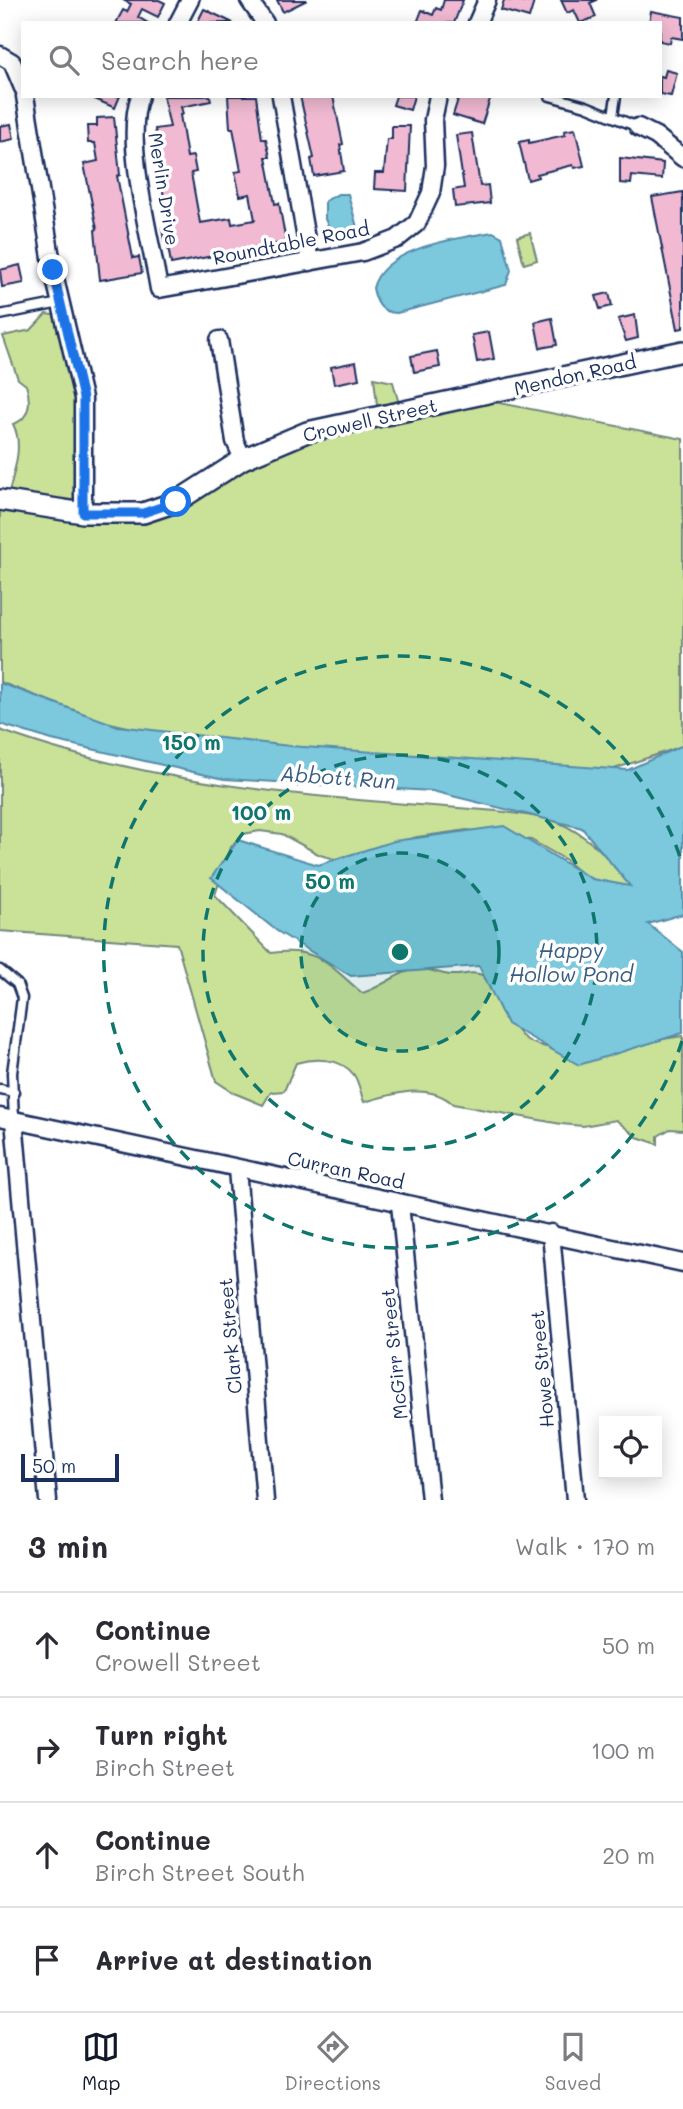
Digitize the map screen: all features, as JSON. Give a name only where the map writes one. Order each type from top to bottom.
[{"type":"street","points":[[179,21],[190,0]]},
{"type":"street","points":[[249,0],[264,21]]},
{"type":"street","points":[[478,21],[487,0]]},
{"type":"street","points":[[4,57],[16,69],[21,83]]},
{"type":"street","points":[[25,98],[62,310],[83,398],[83,513]]},
{"type":"street","name":"Merlin Drive","points":[[139,98],[134,118],[134,143],[159,289]]},
{"type":"street","points":[[281,98],[310,262]]},
{"type":"street","name":"Roundtable Road","points":[[159,289],[374,249],[397,239],[422,215],[434,178],[433,120],[438,98]]},
{"type":"street","points":[[638,127],[656,136],[683,158]]},
{"type":"street","points":[[219,340],[235,441],[243,459]]},
{"type":"street","name":"Mendon Road","points":[[466,399],[683,351]]},
{"type":"street","name":"Crowell Street","points":[[0,500],[83,513],[127,515],[160,509],[243,459],[326,427],[466,399]]},
{"type":"street","points":[[7,1119],[48,1500]]},
{"type":"street","name":"Curran Road","points":[[7,1119],[683,1263]]},
{"type":"street","name":"Clark Street","points":[[237,1169],[265,1500]]},
{"type":"street","name":"McGirr Street","points":[[400,1204],[430,1500]]},
{"type":"street","name":"Howe Street","points":[[551,1233],[575,1500]]},
{"type":"lane","points":[[556,98],[638,127]]},
{"type":"lane","points":[[613,116],[617,98]]},
{"type":"lane","points":[[0,314],[62,310]]},
{"type":"lane","points":[[0,970],[17,984],[22,998],[12,1073],[14,1092],[7,1119]]},
{"type":"lane","points":[[0,1089],[14,1092]]},
{"type":"green space","points":[[530,233],[537,260],[524,264],[517,237]]},
{"type":"green space","points":[[46,314],[65,317],[93,509],[130,516],[242,462],[378,414],[374,378],[393,382],[401,411],[474,398],[683,439],[683,746],[605,772],[197,742],[101,721],[0,682],[0,499],[7,500],[18,452],[13,424],[23,418],[29,403],[26,385],[18,379],[3,336],[31,330]]},
{"type":"green space","points":[[0,730],[60,750],[184,778],[309,795],[497,811],[535,816],[569,827],[607,856],[646,902],[582,875],[566,860],[531,840],[467,830],[417,837],[335,859],[320,855],[282,834],[260,831],[243,834],[231,847],[215,895],[271,953],[300,952],[311,955],[331,966],[362,993],[413,970],[425,969],[452,975],[476,973],[493,983],[518,1032],[538,1045],[570,1049],[590,1048],[683,1036],[683,1130],[670,1129],[658,1136],[658,1144],[637,1137],[616,1120],[583,1126],[561,1124],[453,1104],[433,1093],[399,1093],[364,1102],[357,1081],[349,1069],[327,1060],[296,1063],[284,1091],[271,1092],[263,1105],[234,1093],[216,1081],[177,944],[0,931]]},
{"type":"water","points":[[338,194],[348,194],[358,231],[332,235],[325,219],[325,201]]},
{"type":"water","points":[[493,232],[502,237],[511,270],[506,285],[397,313],[383,309],[378,303],[373,288],[380,274],[391,263],[424,247]]},
{"type":"water","name":"Happy Hollow Pond","points":[[0,683],[118,726],[290,746],[628,770],[683,745],[683,914],[648,924],[683,952],[683,1033],[579,1065],[507,1024],[479,966],[351,976],[277,931],[211,878],[238,840],[318,865],[394,841],[504,826],[592,879],[630,886],[582,828],[432,791],[224,779],[52,740],[0,724]]},
{"type":"building","points":[[123,0],[159,0],[165,3],[158,17],[142,9],[138,17],[145,21],[117,21],[123,10],[127,12],[131,4]]},
{"type":"building","points":[[277,0],[307,0],[283,12]]},
{"type":"building","points":[[444,0],[463,0],[455,21],[418,21],[422,10],[433,15],[436,8],[441,10]]},
{"type":"building","points":[[504,0],[534,2],[529,18],[501,10]]},
{"type":"building","points":[[561,0],[597,0],[590,3],[596,17],[579,21],[574,10],[567,13]]},
{"type":"building","points":[[204,9],[229,21],[198,21]]},
{"type":"building","points":[[651,11],[683,17],[683,39],[671,37],[670,43],[662,41],[662,21],[649,21]]},
{"type":"building","points":[[666,70],[677,73],[671,96],[662,94]]},
{"type":"building","points":[[92,98],[119,98],[115,108]]},
{"type":"building","points":[[163,98],[210,98],[211,101],[181,107],[183,114],[180,115],[187,157],[193,156],[196,172],[191,173],[200,223],[231,218],[232,224],[255,220],[250,194],[240,196],[235,172],[241,171],[233,128],[230,128],[228,98],[256,98],[262,139],[266,139],[270,157],[266,157],[275,204],[279,203],[286,242],[171,264],[162,228],[170,227],[157,162],[161,161],[155,129],[170,127]]},
{"type":"building","points":[[300,98],[333,98],[343,144],[340,145],[344,171],[314,176],[311,159],[314,158]]},
{"type":"building","points":[[395,98],[413,98],[410,110],[393,105]]},
{"type":"building","points":[[458,98],[490,98],[482,124],[453,115]]},
{"type":"building","points":[[114,117],[120,175],[117,176],[133,258],[139,257],[142,273],[100,280],[97,229],[84,164],[98,161],[95,143],[88,143],[87,126],[97,126],[97,118]]},
{"type":"building","points":[[11,124],[14,139],[0,142],[0,126]]},
{"type":"building","points":[[392,126],[410,126],[407,191],[374,189],[375,173],[384,173],[387,139],[392,139]]},
{"type":"building","points":[[575,129],[584,166],[574,168],[573,165],[537,174],[538,177],[528,180],[519,142],[529,140],[529,143],[565,135],[564,131]]},
{"type":"building","points":[[472,133],[480,186],[488,185],[490,203],[455,207],[453,190],[464,188],[456,135]]},
{"type":"building","points":[[620,158],[663,163],[662,179],[632,176],[631,184],[620,183]]},
{"type":"building","points":[[683,192],[683,328],[678,329],[652,197]]},
{"type":"building","points":[[20,265],[24,283],[2,287],[0,270]]},
{"type":"building","points":[[609,293],[612,306],[600,309],[596,296]]},
{"type":"building","points":[[635,315],[638,338],[626,341],[618,319]]},
{"type":"building","points":[[552,318],[557,345],[540,348],[535,322]]},
{"type":"building","points":[[489,332],[494,359],[477,362],[472,335]]},
{"type":"building","points":[[437,351],[440,367],[414,372],[411,356]]},
{"type":"building","points":[[356,362],[359,379],[334,384],[331,367]]},
{"type":"route","points":[[53,270],[83,398],[83,513],[127,515],[160,509],[176,502]]},
{"type":"water label","name":"Abbott Run","points":[[338,778]]}]
